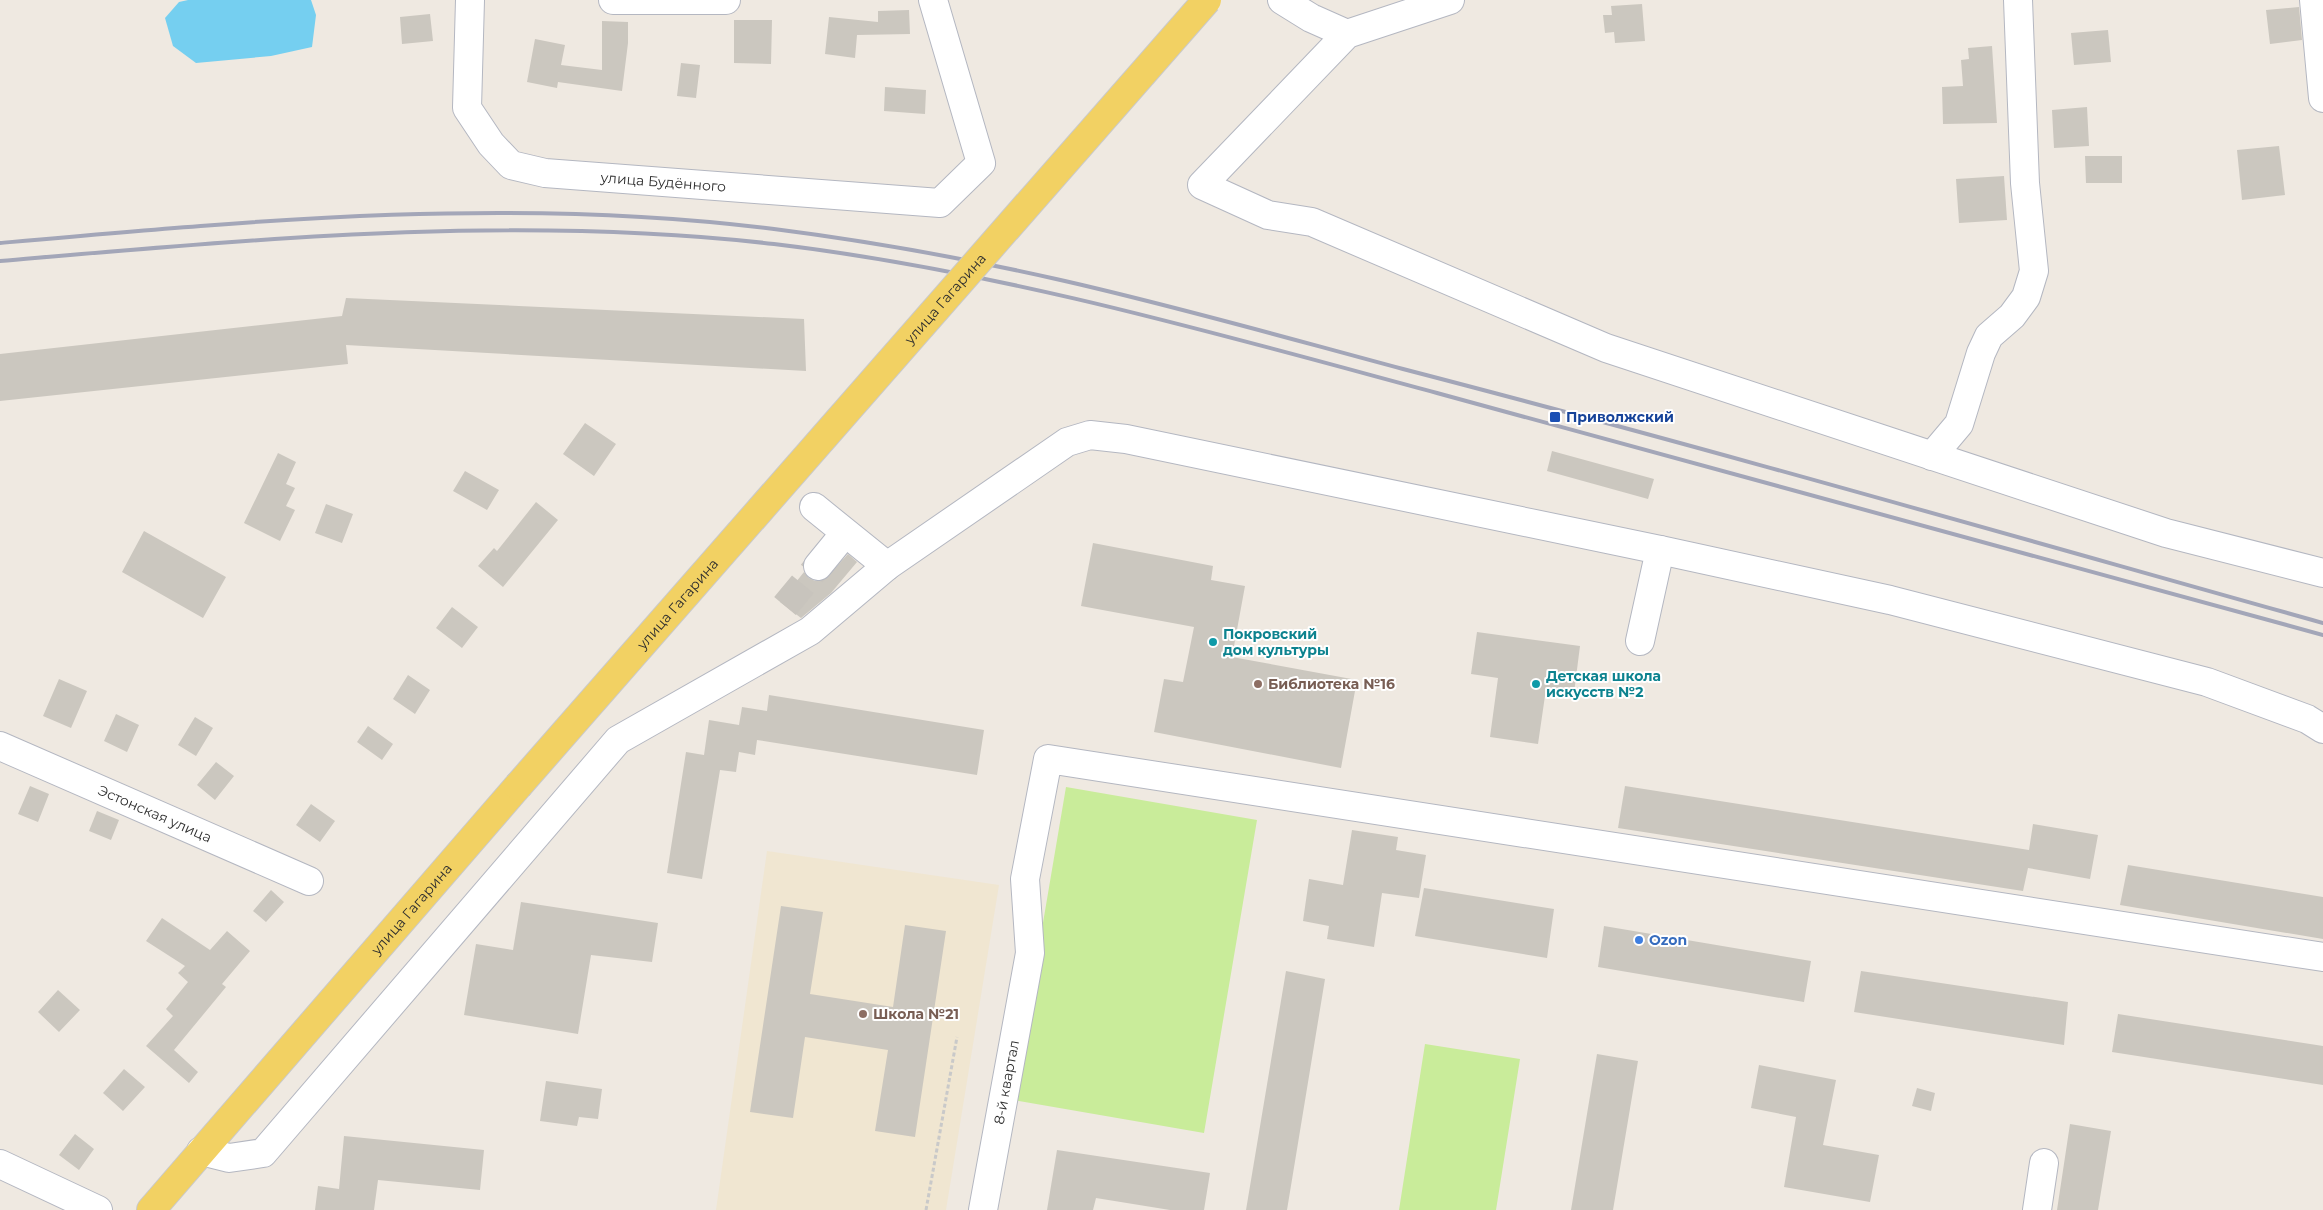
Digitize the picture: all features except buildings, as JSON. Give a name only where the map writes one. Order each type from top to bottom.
[{"type":"main road","name":"улица Гагарина","points":[[151,1210],[518,786],[1207,0]]},
{"type":"street","name":"улица Будённого","points":[[470,0],[467,108],[491,144],[511,165],[545,173],[940,203],[981,163],[933,0]]},
{"type":"street","points":[[614,0],[726,0]]},
{"type":"street","points":[[1282,0],[1312,18],[1347,34]]},
{"type":"street","points":[[1450,0],[1347,34],[1202,185],[1268,215],[1312,222],[1606,348],[2166,533],[2323,573]]},
{"type":"street","points":[[1932,456],[1959,424],[1980,353],[1989,336],[2012,316],[2026,297],[2034,271],[2025,183],[2018,0]]},
{"type":"street","points":[[2314,0],[2323,98]]},
{"type":"street","points":[[201,1151],[229,1158],[263,1153],[618,740],[810,631],[887,566],[1067,442],[1090,435],[1126,439],[1890,600],[2207,682],[2307,719],[2323,729]]},
{"type":"street","points":[[814,507],[887,566]]},
{"type":"street","points":[[818,566],[845,533]]},
{"type":"street","points":[[1640,641],[1660,550]]},
{"type":"street","name":"Эстонская улица","points":[[0,746],[309,881]]},
{"type":"street","name":"8-й квартал","points":[[984,1210],[1030,953],[1025,879],[1048,759],[2323,957]]},
{"type":"street","points":[[2037,1210],[2044,1163]]},
{"type":"street","points":[[0,1164],[98,1210]]},
{"type":"path","points":[[926,1210],[957,1037]]},
{"type":"shaded area","points":[[767,851],[999,885],[946,1210],[716,1210]]},
{"type":"green space","points":[[1066,787],[1257,820],[1204,1133],[1013,1100]]},
{"type":"green space","points":[[1425,1044],[1520,1059],[1496,1210],[1399,1210]]},
{"type":"water","points":[[188,0],[311,0],[316,15],[312,47],[271,56],[196,63],[173,46],[165,18],[179,2]]},
{"type":"tunnel","points":[[785,606],[818,566]]},
{"type":"railway","points":[[0,243],[193,226],[387,215],[484,213],[581,214],[677,219],[774,229],[880,245],[1021,271],[1186,311],[1748,462],[2323,623]]},
{"type":"railway","points":[[0,261],[290,238],[483,230],[677,235],[774,244],[858,256],[942,270],[1025,287],[1191,327],[2323,635]]},
{"type":"place","name":"Приволжский","points":[[1555,417]]},
{"type":"place","name":"Покровский дом культуры","points":[[1213,642]]},
{"type":"place","name":"Библиотека №16","points":[[1258,684]]},
{"type":"place","name":"Детская школа искусств №2","points":[[1536,684]]},
{"type":"place","name":"Ozon","points":[[1639,940]]},
{"type":"place","name":"Школа №21","points":[[863,1014]]}]
